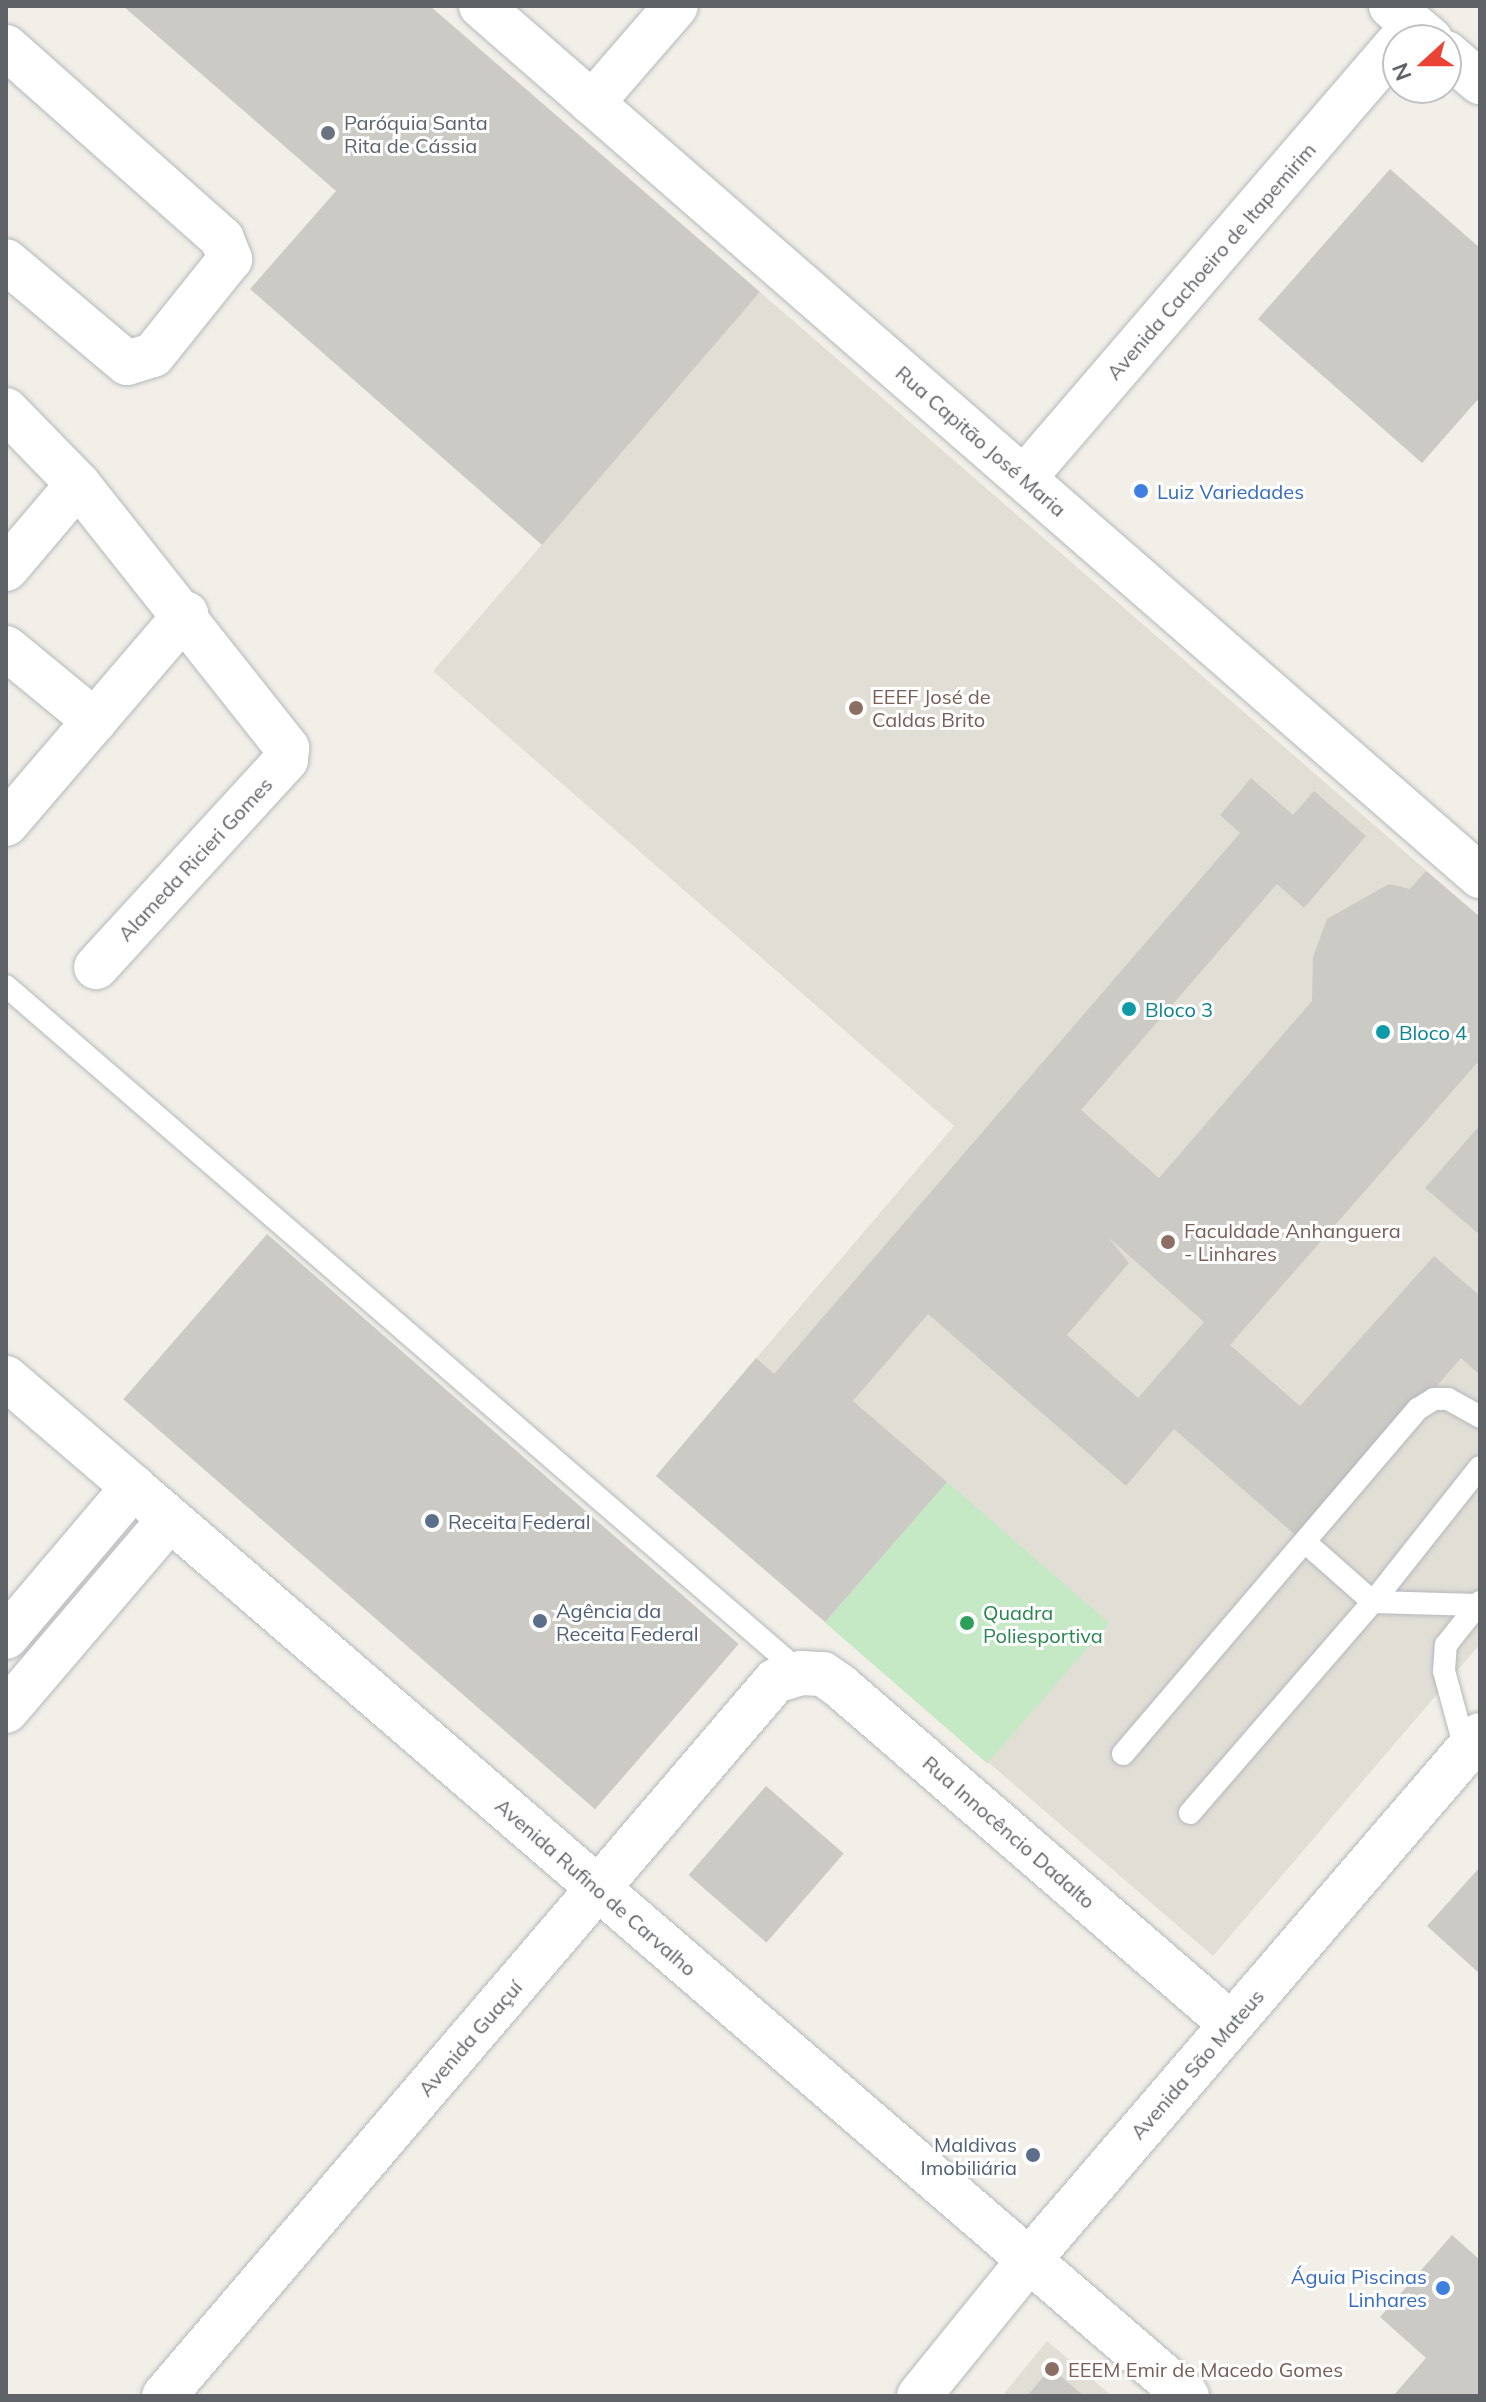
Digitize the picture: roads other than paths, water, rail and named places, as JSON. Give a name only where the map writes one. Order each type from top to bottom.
[{"type":"street","name":"Rua Capitão José Maria","points":[[481,6],[1024,478],[1474,859]]},
{"type":"street","points":[[592,103],[676,6]]},
{"type":"street","points":[[6,47],[222,239],[230,259],[227,269],[153,355],[127,363],[6,261]]},
{"type":"street","name":"Avenida Cachoeiro de Itapemirim","points":[[1024,478],[1382,60]]},
{"type":"street","points":[[1462,67],[1480,82]]},
{"type":"street","points":[[6,410],[78,484],[186,614],[6,824]]},
{"type":"street","points":[[6,569],[78,484]]},
{"type":"street","name":"Alameda Ricieri Gomes","points":[[96,967],[286,760],[287,748],[186,614]]},
{"type":"street","points":[[6,648],[95,721]]},
{"type":"street","name":"Avenida Rufino de Carvalho","points":[[6,1378],[1187,2396]]},
{"type":"street","points":[[6,1637],[133,1487]]},
{"type":"street","points":[[6,1711],[169,1520]]},
{"type":"street","name":"Rua Innocêncio Dadalto","points":[[788,1677],[823,1674],[840,1686],[1231,2024]]},
{"type":"street","name":"Avenida Guaçuí","points":[[164,2396],[598,1889],[788,1677]]},
{"type":"street","name":"Avenida São Mateus","points":[[919,2396],[1029,2260],[1473,1744]]},
{"type":"lane","points":[[6,986],[788,1677]]},
{"type":"lane","points":[[1123,1754],[1418,1409],[1434,1399],[1448,1399],[1480,1417]]},
{"type":"lane","points":[[1190,1813],[1373,1602],[1480,1467]]},
{"type":"lane","points":[[1305,1542],[1373,1602],[1479,1604]]},
{"type":"lane","points":[[1473,1744],[1444,1671],[1446,1645],[1479,1604]]},
{"type":"place","name":"Paróquia Santa Rita de Cássia","points":[[328,133]]},
{"type":"place","name":"Luiz Variedades","points":[[1141,491]]},
{"type":"place","name":"EEEF José de Caldas Brito","points":[[856,708]]},
{"type":"place","name":"Bloco 3","points":[[1129,1009]]},
{"type":"place","name":"Bloco 4","points":[[1383,1032]]},
{"type":"place","name":"Faculdade Anhanguera - Linhares","points":[[1168,1242]]},
{"type":"place","name":"Receita Federal","points":[[432,1521]]},
{"type":"place","name":"Agência da Receita Federal","points":[[540,1621]]},
{"type":"place","name":"Quadra Poliesportiva","points":[[967,1623]]},
{"type":"place","name":"Maldivas Imobiliária","points":[[1033,2155]]},
{"type":"place","name":"Águia Piscinas Linhares","points":[[1443,2288]]},
{"type":"place","name":"EEEM Emir de Macedo Gomes","points":[[1052,2369]]}]
